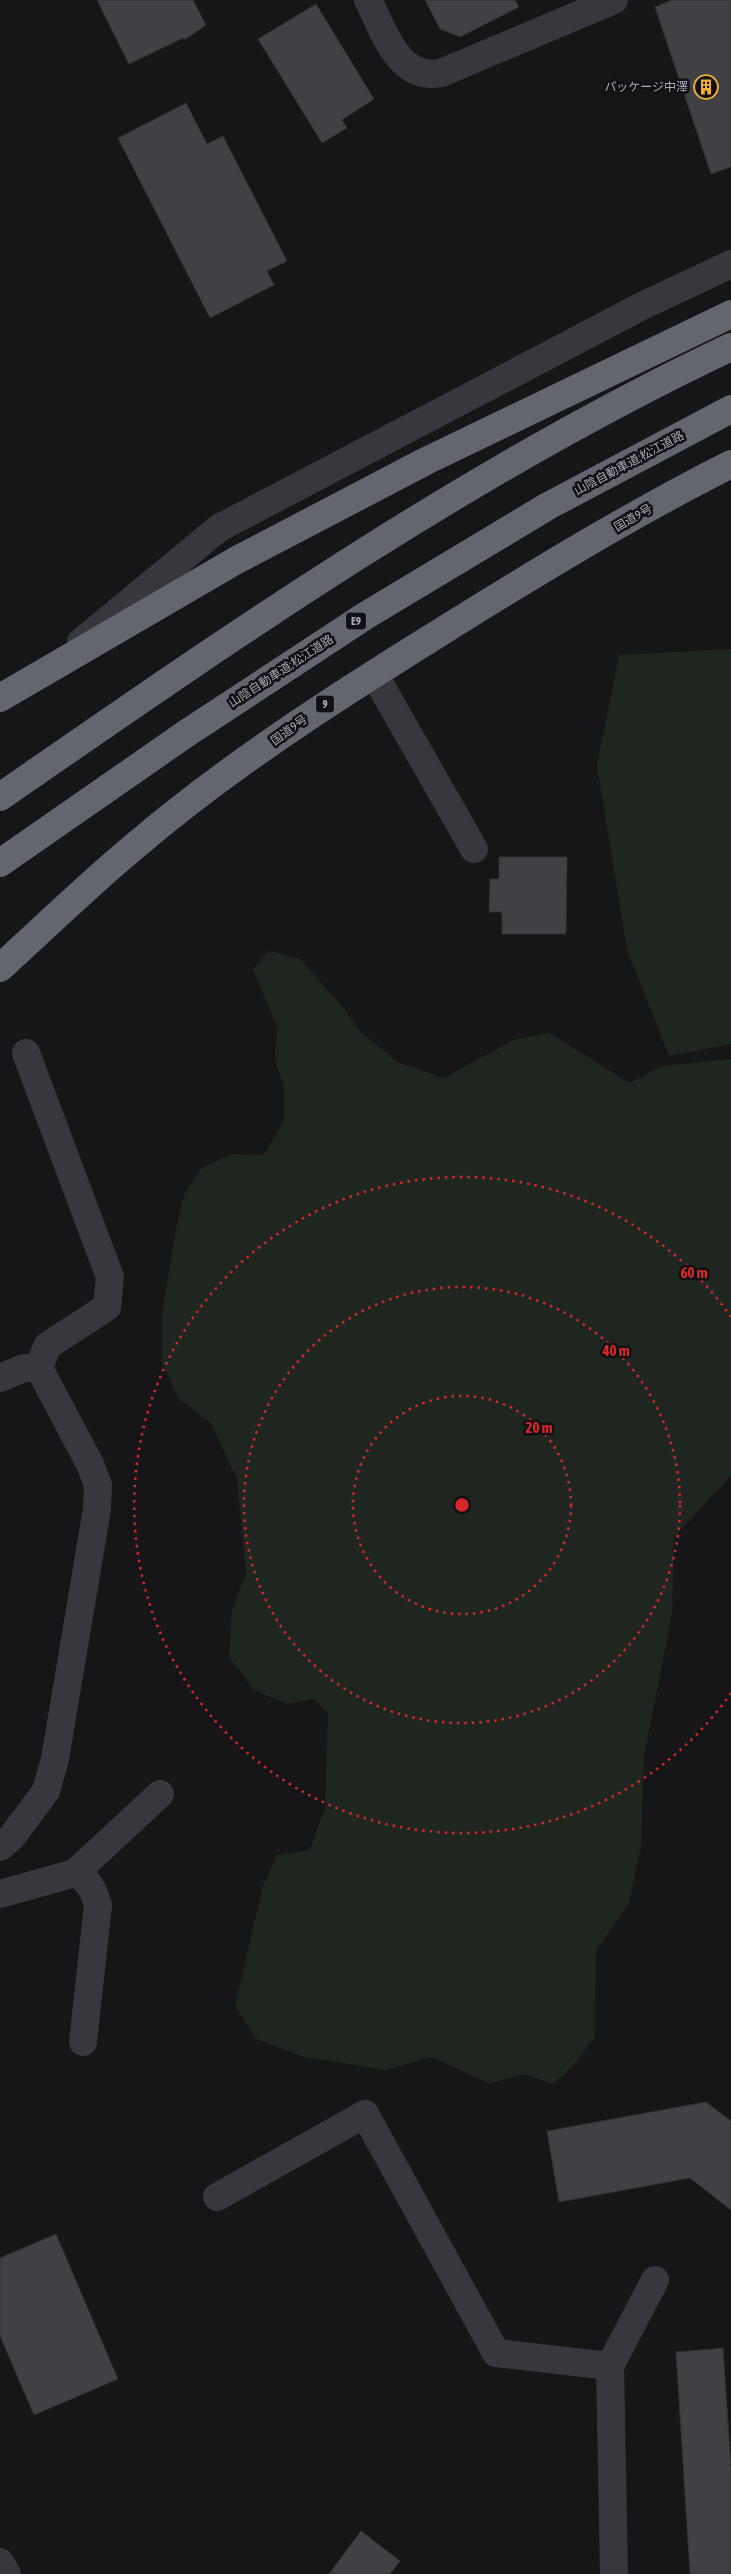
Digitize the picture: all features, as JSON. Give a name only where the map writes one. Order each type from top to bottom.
[{"type":"highway","points":[[0,698],[48,668],[235,561],[418,465],[731,314]]},
{"type":"highway","points":[[0,798],[333,570],[518,458],[731,347]]},
{"type":"highway","name":"山陰自動車道;松江道路","points":[[0,863],[187,733],[365,616],[548,506],[731,409]]},
{"type":"highway","name":"9","points":[[685,487],[731,464]]},
{"type":"highway","name":"国道9号","points":[[0,968],[136,844],[228,773],[333,698],[493,599],[685,487]]},
{"type":"street","points":[[368,0],[394,52],[406,66],[418,72],[431,75],[442,73],[614,0]]},
{"type":"street","points":[[48,668],[219,528],[642,306],[731,264]]},
{"type":"street","points":[[685,487],[731,474]]},
{"type":"street","points":[[374,674],[474,849]]},
{"type":"street","points":[[26,1053],[110,1277],[107,1308],[48,1346],[39,1368]]},
{"type":"street","points":[[0,1378],[24,1368],[39,1368]]},
{"type":"street","points":[[0,1847],[11,1838],[46,1791],[55,1759],[97,1509],[98,1485],[90,1464],[39,1368]]},
{"type":"street","points":[[0,1894],[75,1873],[160,1794]]},
{"type":"street","points":[[75,1873],[86,1879],[93,1890],[98,1905],[83,2042]]},
{"type":"street","points":[[216,2196],[366,2114],[496,2353],[610,2366]]},
{"type":"street","points":[[614,2574],[610,2366],[655,2280]]},
{"type":"street","points":[[0,2562],[7,2574]]},
{"type":"shaded area","points":[[731,649],[731,1044],[669,1056],[627,950],[597,765],[619,655]]},
{"type":"shaded area","points":[[269,951],[300,959],[342,1006],[360,1031],[397,1062],[444,1078],[513,1040],[550,1033],[629,1083],[662,1066],[731,1059],[731,1476],[674,1537],[672,1614],[644,1756],[641,1847],[629,1903],[596,1951],[595,2037],[573,2066],[553,2084],[524,2074],[490,2084],[432,2057],[387,2070],[304,2057],[256,2039],[235,2005],[263,1886],[277,1855],[310,1850],[325,1808],[328,1713],[313,1699],[287,1704],[254,1690],[229,1657],[232,1611],[246,1573],[237,1479],[211,1423],[179,1399],[162,1364],[162,1314],[176,1229],[185,1192],[202,1168],[231,1154],[264,1155],[284,1120],[284,1087],[275,1059],[277,1027],[253,969]]},
{"type":"building","points":[[97,0],[193,0],[206,25],[184,40],[183,38],[129,64]]},
{"type":"building","points":[[425,0],[515,0],[519,7],[460,37],[440,29]]},
{"type":"building","name":"パッケージ中澤","points":[[672,0],[731,0],[731,167],[711,174],[655,7]]},
{"type":"building","points":[[316,4],[374,99],[342,120],[347,128],[322,143],[258,39]]},
{"type":"building","points":[[186,103],[207,144],[223,136],[287,261],[267,271],[274,285],[210,318],[118,138]]},
{"type":"building","points":[[499,857],[567,857],[566,934],[502,934],[502,912],[489,912],[490,879],[499,879]]},
{"type":"building","points":[[706,2102],[731,2121],[731,2210],[690,2178],[559,2202],[547,2131]]},
{"type":"building","points":[[56,2234],[118,2379],[34,2415],[0,2336],[0,2258]]},
{"type":"building","points":[[723,2348],[731,2467],[731,2574],[690,2574],[676,2352]]},
{"type":"building","points":[[361,2531],[400,2561],[390,2574],[329,2574]]},
{"type":"place","name":"パッケージ中澤","points":[[706,87]]}]
